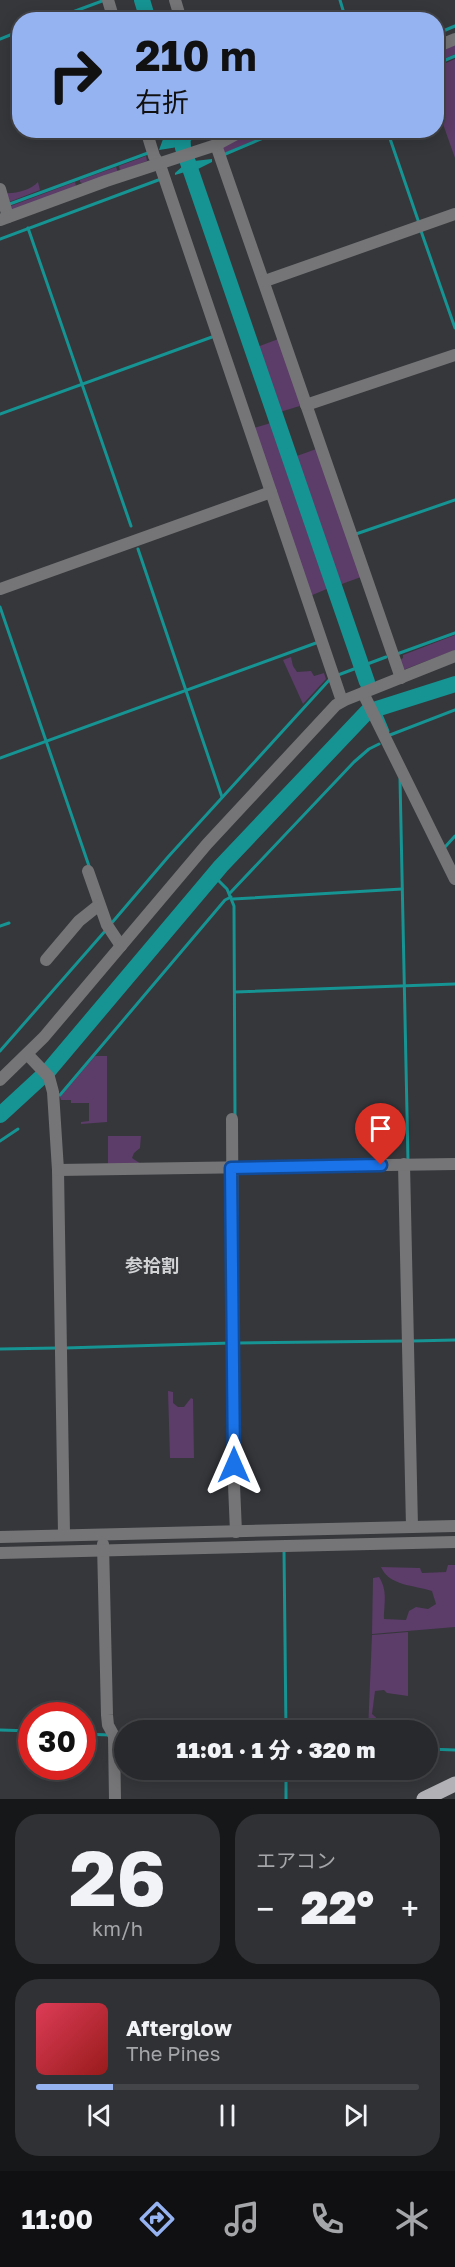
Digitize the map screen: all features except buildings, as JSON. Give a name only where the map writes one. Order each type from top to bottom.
[{"type":"main road","points":[[424,1799],[455,1784]]},
{"type":"street","points":[[148,138],[268,493],[342,701]]},
{"type":"street","points":[[0,189],[5,213],[162,173],[185,155],[219,139],[265,281],[401,678]]},
{"type":"street","points":[[265,281],[455,214]]},
{"type":"street","points":[[309,404],[455,355]]},
{"type":"street","points":[[0,589],[268,493]]},
{"type":"street","points":[[1,1076],[28,1055],[207,844],[336,705],[342,701],[364,696],[455,656]]},
{"type":"street","points":[[364,696],[455,879]]},
{"type":"street","points":[[88,871],[108,928],[121,946]]},
{"type":"street","points":[[46,960],[79,921],[99,905]]},
{"type":"street","points":[[28,1055],[46,1074],[53,1092],[58,1170],[64,1534]]},
{"type":"street","points":[[232,1119],[232,1344],[236,1532]]},
{"type":"street","points":[[406,1164],[412,1527]]},
{"type":"street","points":[[58,1170],[455,1164]]},
{"type":"street","points":[[376,1537],[412,1527],[455,1526]]},
{"type":"street","points":[[0,1553],[236,1532],[455,1542]]},
{"type":"street","points":[[0,1537],[64,1534],[103,1543],[284,1546],[342,1538]]},
{"type":"street","points":[[103,1543],[106,1715],[114,1736],[115,1799]]},
{"type":"shaded area","points":[[455,44],[455,54],[444,59],[444,49]]},
{"type":"shaded area","points":[[455,59],[455,158],[444,127],[444,64]]},
{"type":"shaded area","points":[[242,138],[258,139],[222,154],[220,147]]},
{"type":"shaded area","points":[[146,156],[147,161],[120,171],[119,166]]},
{"type":"shaded area","points":[[116,167],[118,172],[83,184],[80,182],[80,180]]},
{"type":"shaded area","points":[[38,182],[40,190],[9,202],[4,193],[22,191]]},
{"type":"shaded area","points":[[75,182],[76,186],[12,211],[8,207]]},
{"type":"shaded area","points":[[281,338],[303,405],[280,412],[257,347]]},
{"type":"shaded area","points":[[274,422],[329,588],[310,596],[254,428]]},
{"type":"shaded area","points":[[319,448],[361,577],[339,585],[294,457]]},
{"type":"shaded area","points":[[455,635],[455,650],[403,670],[400,660],[403,655]]},
{"type":"shaded area","points":[[291,657],[297,672],[311,671],[314,676],[324,673],[326,679],[303,704],[283,660]]},
{"type":"shaded area","points":[[95,1056],[107,1056],[107,1122],[81,1124],[81,1122],[89,1121],[89,1103],[71,1103],[71,1100],[61,1100],[60,1097]]},
{"type":"shaded area","points":[[108,1136],[141,1136],[140,1148],[132,1158],[141,1164],[108,1165]]},
{"type":"shaded area","points":[[168,1391],[173,1392],[173,1403],[178,1407],[184,1407],[191,1398],[193,1399],[194,1458],[170,1458]]},
{"type":"shaded area","points":[[448,1565],[455,1565],[455,1627],[372,1634],[373,1578],[379,1577],[384,1587],[384,1619],[406,1620],[409,1611],[416,1607],[428,1609],[436,1604],[432,1591],[396,1581],[390,1578],[381,1567],[420,1568],[422,1573],[446,1572]]},
{"type":"shaded area","points":[[408,1632],[408,1696],[387,1693],[384,1690],[375,1691],[372,1714],[379,1720],[368,1720],[372,1635]]},
{"type":"water","points":[[163,138],[195,138],[186,144],[194,161],[212,159],[212,162],[188,174],[185,172],[175,175],[184,165],[178,147],[159,150]]},
{"type":"waterway","points":[[142,0],[146,12]]},
{"type":"waterway","points":[[340,0],[344,12]]},
{"type":"waterway","points":[[72,12],[102,1]]},
{"type":"waterway","points":[[444,31],[455,26]]},
{"type":"waterway","points":[[0,39],[12,34]]},
{"type":"waterway","points":[[444,61],[455,56]]},
{"type":"waterway","points":[[182,138],[183,148],[367,682]]},
{"type":"waterway","points":[[223,155],[263,138]]},
{"type":"waterway","points":[[390,138],[419,223]]},
{"type":"waterway","points":[[7,205],[148,153]]},
{"type":"waterway","points":[[0,239],[161,179]]},
{"type":"waterway","points":[[28,228],[131,526]]},
{"type":"waterway","points":[[421,231],[455,328]]},
{"type":"waterway","points":[[0,414],[212,337]]},
{"type":"waterway","points":[[356,534],[455,500]]},
{"type":"waterway","points":[[138,549],[222,797]]},
{"type":"waterway","points":[[0,607],[89,866]]},
{"type":"waterway","points":[[397,654],[455,633]]},
{"type":"waterway","points":[[0,758],[316,643]]},
{"type":"waterway","points":[[338,675],[386,657]]},
{"type":"waterway","points":[[110,925],[168,857],[331,678]]},
{"type":"waterway","points":[[0,1115],[49,1070],[221,866],[367,712],[455,684]]},
{"type":"waterway","points":[[378,707],[388,731]]},
{"type":"waterway","points":[[390,735],[455,710]]},
{"type":"waterway","points":[[230,893],[354,762],[379,744]]},
{"type":"waterway","points":[[400,779],[408,1161]]},
{"type":"waterway","points":[[445,847],[455,836]]},
{"type":"waterway","points":[[213,875],[227,889],[234,906],[235,1117]]},
{"type":"waterway","points":[[233,899],[402,889]]},
{"type":"waterway","points":[[60,1095],[225,900],[231,897]]},
{"type":"waterway","points":[[0,926],[9,923]]},
{"type":"waterway","points":[[0,1051],[106,930]]},
{"type":"waterway","points":[[235,992],[455,984]]},
{"type":"waterway","points":[[0,1141],[18,1129]]},
{"type":"waterway","points":[[412,1341],[455,1340]]},
{"type":"waterway","points":[[238,1343],[405,1341]]},
{"type":"waterway","points":[[65,1348],[231,1343]]},
{"type":"waterway","points":[[0,1349],[57,1348]]},
{"type":"waterway","points":[[284,1550],[286,1720]]},
{"type":"waterway","points":[[0,1730],[18,1731]]},
{"type":"waterway","points":[[96,1734],[110,1735]]},
{"type":"waterway","points":[[438,1749],[455,1750]]},
{"type":"waterway","points":[[286,1780],[286,1799]]},
{"type":"district","name":"参拾割","points":[[152,1265]]},
{"type":"route","points":[[234,1465],[231,1168],[381,1165]]}]
